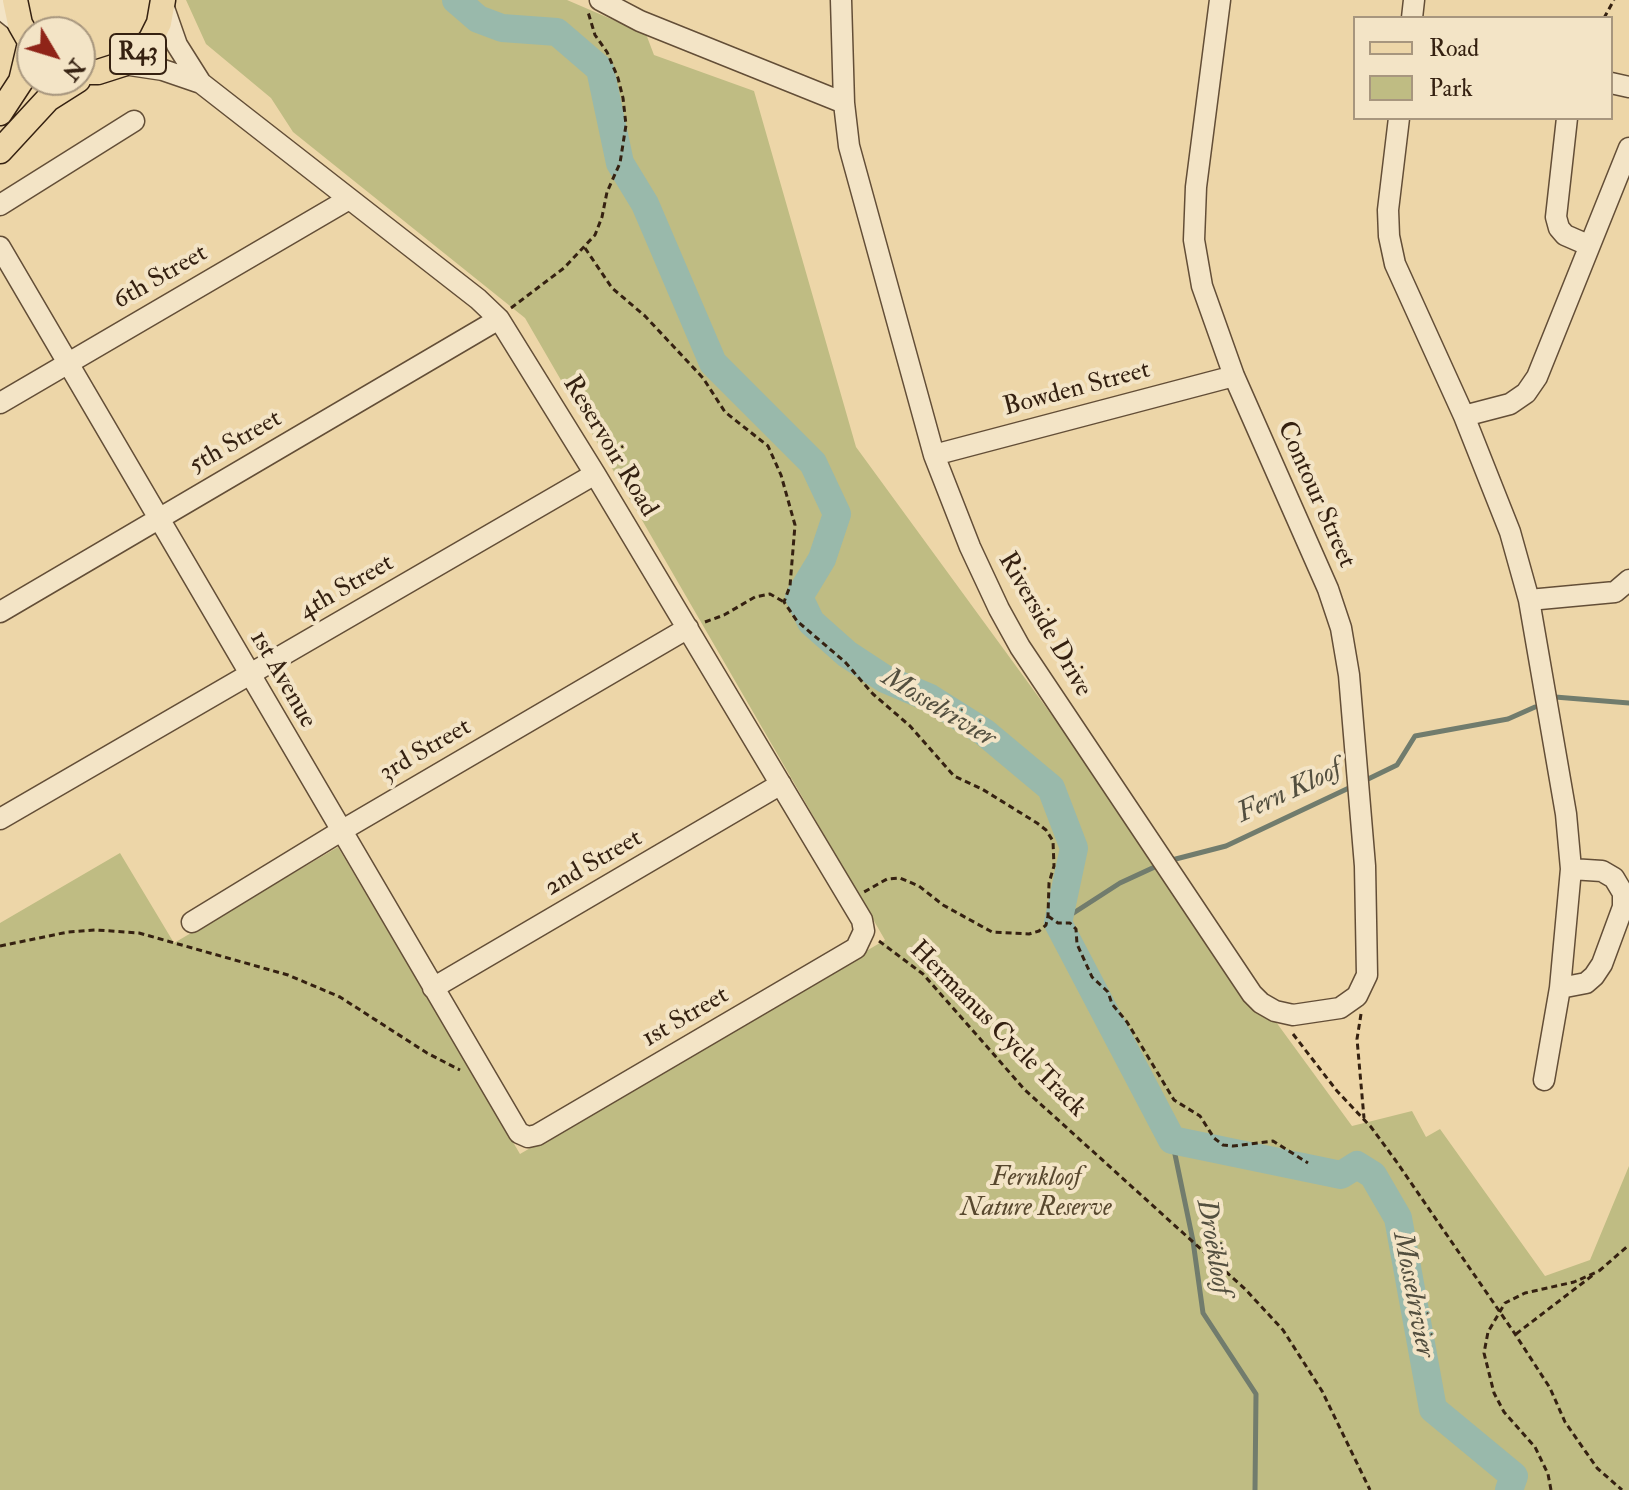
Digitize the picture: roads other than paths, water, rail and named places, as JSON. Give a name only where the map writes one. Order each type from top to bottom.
[{"type":"main road","name":"R43","points":[[96,72],[123,64],[139,54],[159,23],[163,2]]},
{"type":"main road","points":[[0,113],[16,89]]},
{"type":"main road","name":"R43","points":[[0,151],[53,96]]},
{"type":"street","name":"Riverside Drive","points":[[841,0],[844,103],[849,146],[934,455],[970,547],[1013,634],[1252,994],[1275,1011]]},
{"type":"street","name":"Contour Street","points":[[1220,0],[1196,187],[1194,240],[1202,286],[1234,376],[1328,589],[1341,628],[1349,675],[1365,866],[1367,975],[1357,996],[1340,1008],[1293,1015],[1275,1011]]},
{"type":"street","points":[[594,1],[844,103]]},
{"type":"street","name":"Reservoir Road","points":[[163,2],[177,45],[201,83]]},
{"type":"street","points":[[0,8],[16,26]]},
{"type":"street","name":"Reservoir Road","points":[[123,64],[163,70],[201,83],[478,299],[499,319],[851,900],[862,920],[864,931]]},
{"type":"street","points":[[1399,120],[1388,210],[1395,264],[1464,416],[1510,532],[1529,600],[1566,814],[1571,869],[1560,988],[1544,1080]]},
{"type":"street","points":[[1567,120],[1556,217],[1565,235],[1588,245]]},
{"type":"street","points":[[0,205],[134,121]]},
{"type":"street","points":[[1464,416],[1510,404],[1526,393],[1537,377],[1629,148]]},
{"type":"street","name":"6th Street","points":[[0,403],[349,199]]},
{"type":"street","name":"1st Avenue","points":[[0,247],[516,1129],[524,1136]]},
{"type":"street","name":"5th Street","points":[[0,612],[499,319]]},
{"type":"street","name":"Bowden Street","points":[[934,455],[1234,376]]},
{"type":"street","name":"4th Street","points":[[0,819],[595,474]]},
{"type":"street","points":[[1529,600],[1615,592],[1629,580]]},
{"type":"street","name":"3rd Street","points":[[192,922],[688,628]]},
{"type":"street","name":"2nd Street","points":[[433,988],[781,784]]},
{"type":"street","points":[[1560,988],[1586,983],[1594,976],[1602,964],[1623,907],[1623,893],[1614,878],[1602,871],[1571,869]]},
{"type":"street","name":"1st Street","points":[[524,1136],[537,1135],[853,951],[864,931]]},
{"type":"waterway","name":"Mosselrivier","points":[[456,0],[478,19],[502,28],[557,32],[600,69],[620,163],[645,204],[713,363],[813,463],[837,514],[822,559],[799,597],[811,622],[847,654],[885,679],[930,698],[984,732],[1051,788],[1074,848],[1058,923],[1172,1140],[1341,1175],[1357,1165],[1373,1175],[1398,1218],[1433,1409],[1514,1476],[1509,1490]]},
{"type":"waterway","name":"Fern Kloof","points":[[1555,697],[1629,703]]},
{"type":"waterway","name":"Fern Kloof","points":[[1364,781],[1397,765],[1415,736],[1508,719],[1535,707]]},
{"type":"waterway","name":"Fern Kloof","points":[[1168,861],[1226,846],[1351,787]]},
{"type":"waterway","name":"Fern Kloof","points":[[1058,923],[1120,883],[1159,865]]},
{"type":"waterway","name":"Droëkloof","points":[[1172,1140],[1193,1241],[1203,1313],[1256,1394],[1255,1490]]},
{"type":"park label","name":"Fernkloof Nature Reserve","points":[[1036,1194]]}]
